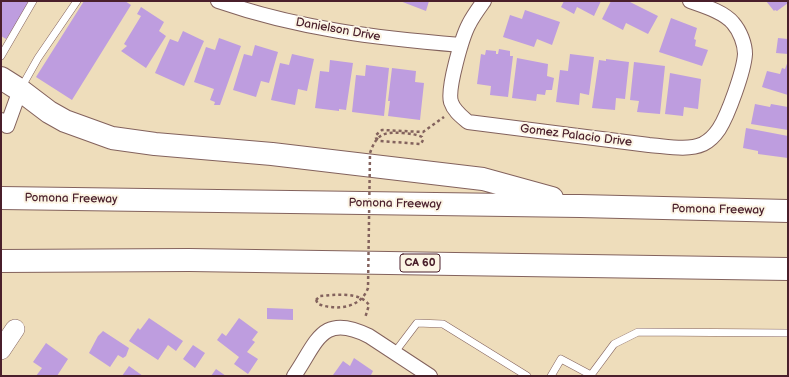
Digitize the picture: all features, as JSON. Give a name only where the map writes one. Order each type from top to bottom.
[{"type":"main road","points":[[1,78],[49,112],[65,121],[112,138],[155,144],[272,154],[482,178],[580,206]]},
{"type":"main road","name":"Pomona Freeway","points":[[1,198],[580,206],[788,211]]},
{"type":"main road","name":"CA 60","points":[[1,261],[53,262],[190,260],[788,269]]},
{"type":"main road","points":[[1,265],[53,262]]},
{"type":"street","name":"Danielson Drive","points":[[218,1],[258,15],[318,28],[384,38],[461,45]]},
{"type":"street","points":[[454,110],[450,100],[450,90],[461,45],[468,24],[484,1]]},
{"type":"street","name":"Gomez Palacio Drive","points":[[454,110],[468,122],[648,145],[689,147],[702,144],[711,138],[719,129],[741,75],[745,53],[742,38],[733,23],[718,12],[690,1]]},
{"type":"street","points":[[1,120],[7,126],[20,90]]},
{"type":"street","points":[[294,376],[322,334],[330,328],[358,330],[395,352],[430,376]]},
{"type":"street","points":[[1,350],[15,329]]},
{"type":"lane","points":[[1,56],[34,1]]},
{"type":"lane","points":[[20,90],[38,58],[77,1]]},
{"type":"lane","points":[[395,352],[417,323],[443,324],[527,376]]},
{"type":"lane","points":[[551,376],[562,359],[592,375],[614,344],[638,332],[788,333]]},
{"type":"path","points":[[358,330],[367,313],[369,305],[366,301],[352,296],[320,296],[316,300],[318,304],[322,306],[346,307],[354,306],[366,295],[368,288],[370,152],[376,140],[387,132],[416,134],[422,137],[423,140],[421,144],[380,141],[376,138],[376,135],[382,130],[422,132],[454,110]]},
{"type":"building","points":[[1,1],[28,1],[31,3],[6,39],[1,36]]},
{"type":"building","points":[[84,1],[125,1],[131,5],[72,100],[36,77]]},
{"type":"building","points":[[400,1],[429,1],[426,11]]},
{"type":"building","points":[[564,1],[601,1],[594,16],[577,7],[574,14],[561,7]]},
{"type":"building","points":[[611,1],[628,1],[658,16],[648,34],[626,23],[623,30],[602,19]]},
{"type":"building","points":[[766,1],[788,1],[788,3],[777,11],[774,11]]},
{"type":"building","points":[[141,7],[164,22],[159,31],[166,36],[146,68],[121,51],[127,46],[124,44],[141,16],[137,14]]},
{"type":"building","points":[[525,10],[560,22],[552,45],[537,39],[534,47],[503,37],[510,15],[522,19]]},
{"type":"building","points":[[671,18],[697,28],[694,39],[696,40],[695,46],[708,50],[702,66],[659,52]]},
{"type":"building","points":[[183,31],[204,41],[184,86],[155,73],[170,39],[178,42]]},
{"type":"building","points":[[219,38],[241,46],[220,105],[214,105],[215,102],[210,100],[214,89],[194,82],[206,47],[215,50]]},
{"type":"building","points":[[778,38],[788,39],[788,54],[776,53]]},
{"type":"building","points":[[255,45],[278,52],[269,83],[261,81],[256,97],[233,90],[244,54],[252,56]]},
{"type":"building","points":[[499,49],[510,51],[510,56],[513,56],[508,97],[490,95],[491,86],[477,84],[481,54],[485,55],[486,50],[496,51],[496,54],[498,54]]},
{"type":"building","points":[[292,54],[314,59],[307,91],[298,89],[295,105],[271,100],[280,63],[289,65]]},
{"type":"building","points":[[570,54],[594,57],[589,95],[580,93],[579,105],[556,102],[560,70],[568,71]]},
{"type":"building","points":[[517,58],[548,64],[547,76],[554,78],[552,90],[546,90],[545,95],[537,94],[536,101],[512,98]]},
{"type":"building","points":[[606,59],[629,62],[625,99],[616,98],[615,110],[592,108],[599,60],[606,61]]},
{"type":"building","points":[[330,60],[353,63],[346,110],[339,109],[339,111],[315,108],[320,71],[329,72]]},
{"type":"building","points":[[788,61],[788,95],[762,87],[767,71],[780,74],[782,68],[785,69]]},
{"type":"building","points":[[634,62],[665,66],[660,114],[637,112],[639,101],[630,100]]},
{"type":"building","points":[[366,65],[389,68],[384,116],[352,112],[356,75],[365,76]]},
{"type":"building","points":[[392,68],[416,71],[415,82],[424,83],[420,120],[388,116],[390,101],[388,101]]},
{"type":"building","points":[[670,73],[701,79],[698,109],[684,107],[683,116],[665,114]]},
{"type":"building","points":[[755,104],[770,107],[771,104],[788,107],[788,130],[751,124]]},
{"type":"building","points":[[746,128],[788,136],[788,158],[758,154],[758,151],[743,148]]},
{"type":"building","points":[[267,308],[293,309],[293,320],[267,319]]},
{"type":"building","points":[[149,318],[183,341],[176,351],[168,345],[158,360],[129,341],[138,328],[140,330]]},
{"type":"building","points":[[239,318],[258,332],[252,340],[255,342],[247,352],[258,359],[248,374],[234,364],[239,357],[217,340],[222,333],[226,336]]},
{"type":"building","points":[[103,331],[129,348],[126,356],[123,358],[118,355],[110,367],[89,353],[98,336]]},
{"type":"building","points":[[46,343],[68,359],[57,376],[36,376],[42,368],[33,362]]},
{"type":"building","points":[[193,345],[205,353],[195,368],[183,359]]},
{"type":"building","points":[[354,358],[373,371],[371,375],[373,376],[333,375],[343,361],[350,366]]},
{"type":"building","points":[[129,366],[143,376],[122,376]]},
{"type":"building","points":[[216,369],[226,376],[211,376]]}]
